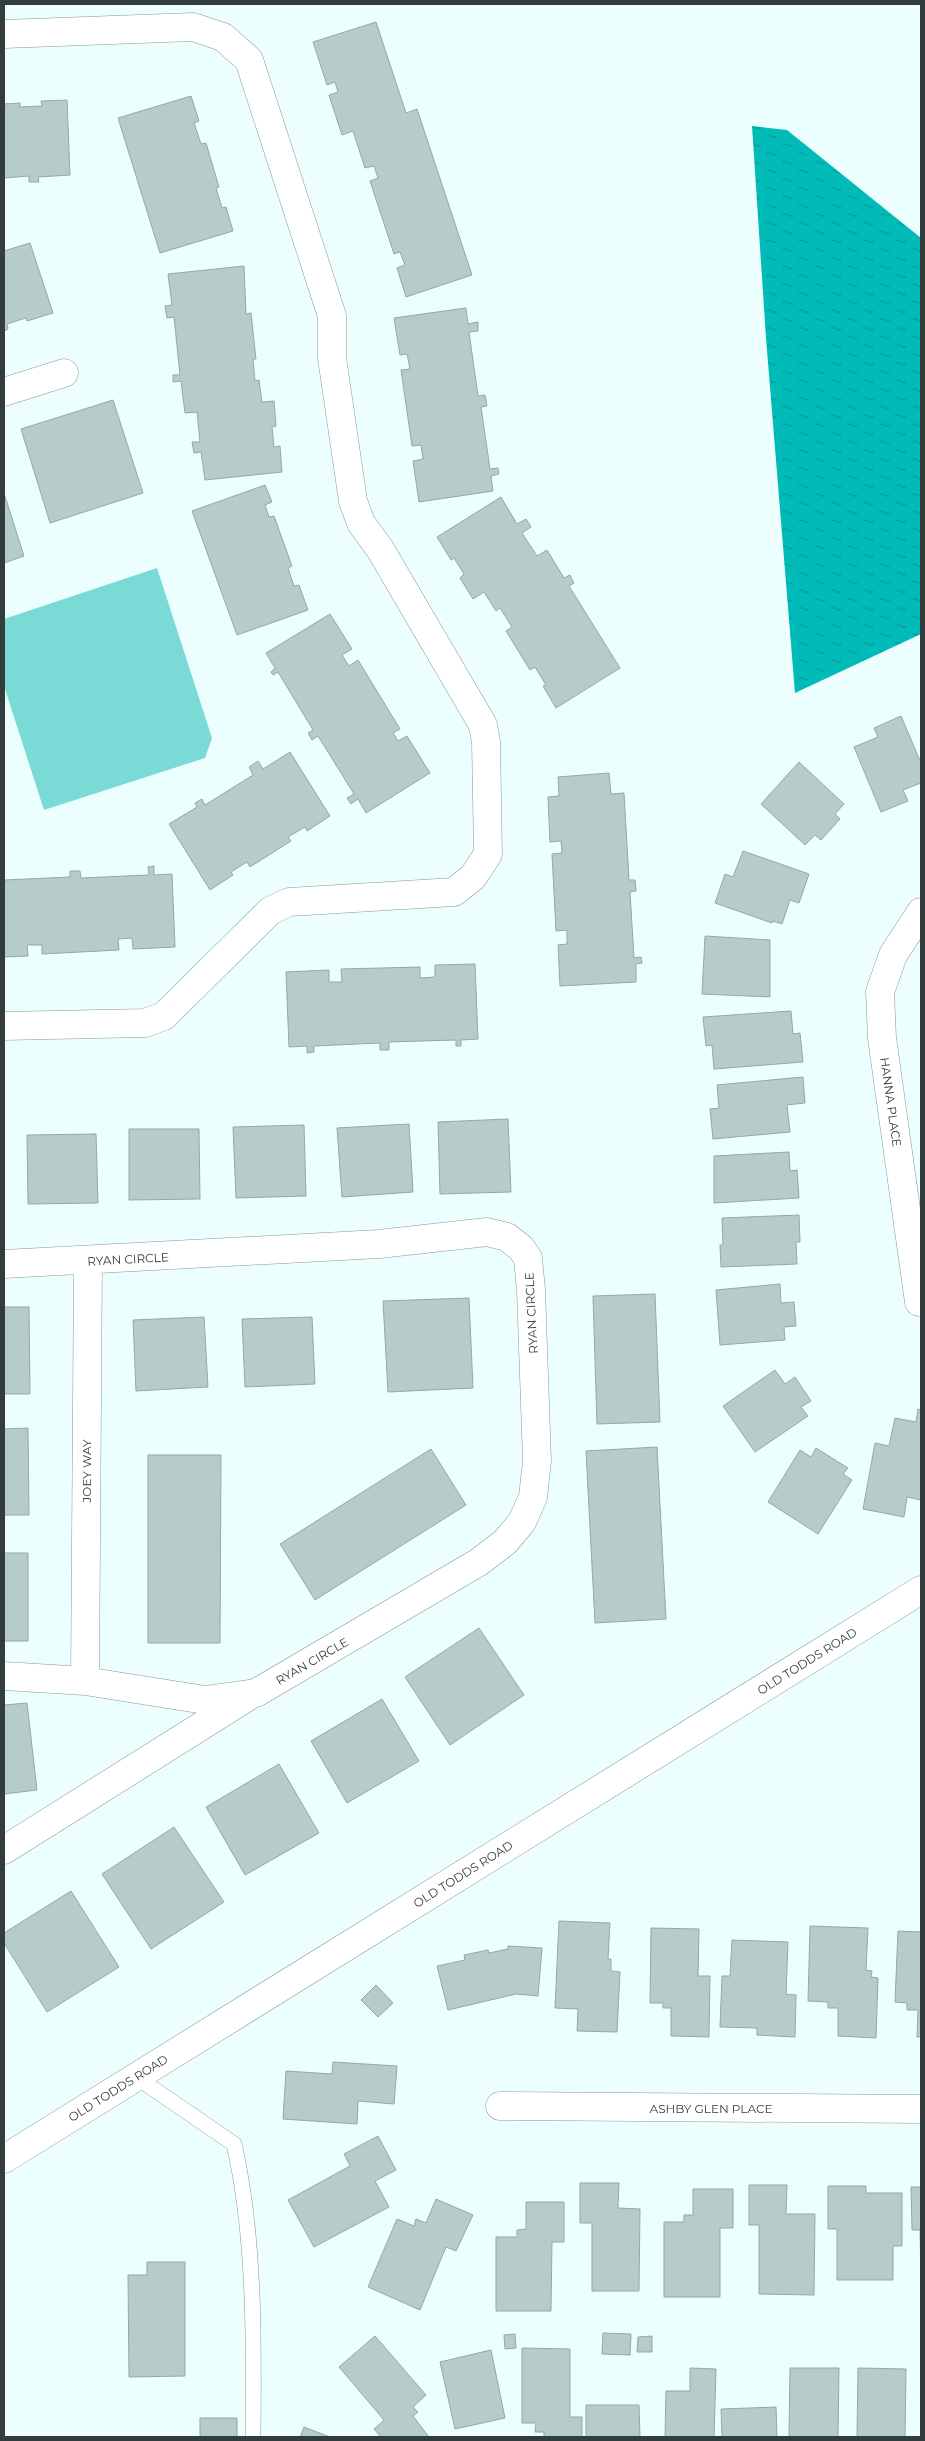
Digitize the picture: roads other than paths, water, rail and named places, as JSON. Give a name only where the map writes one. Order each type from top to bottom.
[{"type":"street","points":[[4,34],[192,27],[223,37],[248,60],[332,316],[332,358],[353,501],[361,523],[380,549],[483,725],[486,742],[488,854],[473,878],[454,892],[289,902],[270,911],[164,1016],[145,1022],[4,1026]]},
{"type":"street","points":[[4,392],[64,373]]},
{"type":"street","name":"HANNA PLACE","points":[[919,1302],[882,1038],[880,992],[893,954],[921,912]]},
{"type":"street","name":"RYAN CIRCLE","points":[[4,1264],[379,1244],[487,1232],[507,1237],[528,1258],[531,1290],[536,1461],[532,1497],[522,1522],[505,1542],[479,1562],[278,1682],[256,1692],[4,1850]]},
{"type":"street","name":"JOEY WAY","points":[[85,1681],[88,1261]]},
{"type":"street","name":"OLD TODDS ROAD","points":[[4,2158],[921,1590]]},
{"type":"street","name":"RYAN CIRCLE","points":[[4,1676],[85,1681],[205,1700],[256,1692]]},
{"type":"street","name":"ASHBY GLEN PLACE","points":[[500,2106],[921,2109]]},
{"type":"lane","points":[[136,2077],[234,2144],[244,2186],[251,2304],[254,2437]]},
{"type":"water","points":[[752,126],[787,130],[921,238],[921,634],[795,693],[766,338]]}]
